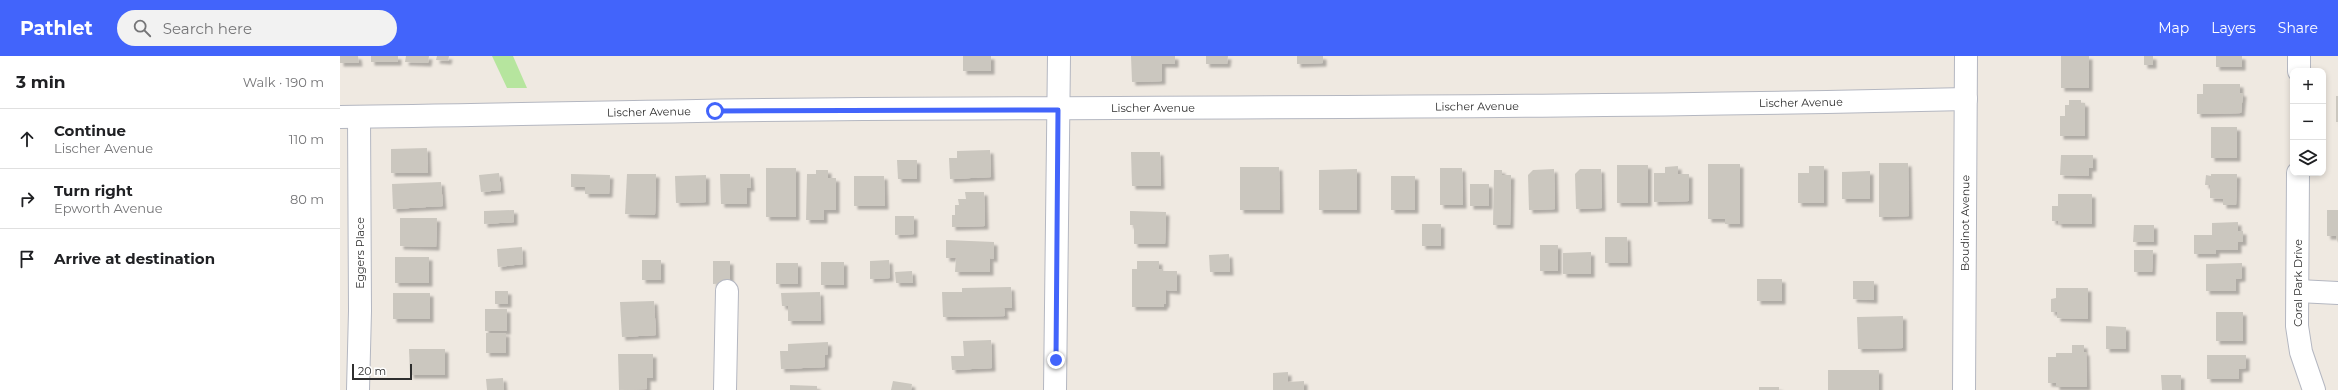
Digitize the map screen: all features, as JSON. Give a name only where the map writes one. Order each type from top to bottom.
[{"type":"street","points":[[1055,390],[1059,56]]},
{"type":"street","name":"Boudinot Avenue","points":[[1964,390],[1966,56]]},
{"type":"street","points":[[2299,56],[2299,68]]},
{"type":"street","name":"Lischer Avenue","points":[[350,117],[602,112],[1744,104],[1966,99]]},
{"type":"street","name":"Eggers Place","points":[[350,117],[360,310],[358,390]]},
{"type":"street","name":"Coral Park Drive","points":[[2298,176],[2297,326],[2301,352],[2314,390]]},
{"type":"street","points":[[725,390],[727,291]]},
{"type":"street","points":[[2298,291],[2338,293]]},
{"type":"green space","points":[[492,56],[513,56],[527,88],[507,88]]},
{"type":"building","points":[[340,56],[358,56],[359,63],[340,63]]},
{"type":"building","points":[[371,56],[398,56],[398,62],[371,62]]},
{"type":"building","points":[[406,56],[429,56],[428,63],[405,62]]},
{"type":"building","points":[[437,56],[449,56],[448,61],[436,60]]},
{"type":"building","points":[[963,56],[991,56],[991,71],[963,71]]},
{"type":"building","points":[[1131,56],[1175,56],[1175,64],[1162,64],[1162,81],[1132,82]]},
{"type":"building","points":[[1206,56],[1228,56],[1227,64],[1206,64]]},
{"type":"building","points":[[1297,56],[1323,56],[1323,63],[1297,64]]},
{"type":"building","points":[[2061,56],[2089,56],[2089,88],[2061,88]]},
{"type":"building","points":[[2144,56],[2153,56],[2153,65],[2144,65]]},
{"type":"building","points":[[2216,56],[2242,56],[2242,67],[2216,67]]},
{"type":"building","points":[[2203,84],[2240,84],[2240,93],[2243,93],[2241,113],[2197,114],[2197,94],[2203,94]]},
{"type":"building","points":[[2336,96],[2338,96],[2338,122],[2336,122]]},
{"type":"building","points":[[2069,100],[2081,100],[2081,103],[2085,103],[2085,136],[2060,136],[2060,116],[2065,116],[2065,105],[2069,105]]},
{"type":"building","points":[[2211,127],[2237,127],[2237,158],[2211,158]]},
{"type":"building","points":[[427,148],[428,173],[391,173],[391,149]]},
{"type":"building","points":[[990,150],[991,177],[950,179],[949,158],[957,158],[957,151]]},
{"type":"building","points":[[1131,152],[1160,152],[1161,186],[1132,186]]},
{"type":"building","points":[[2061,155],[2093,155],[2093,168],[2089,168],[2089,176],[2060,175]]},
{"type":"building","points":[[897,160],[917,160],[917,179],[898,179]]},
{"type":"building","points":[[1879,163],[1908,163],[1909,216],[1879,217]]},
{"type":"building","points":[[1708,164],[1740,164],[1740,224],[1725,224],[1725,219],[1708,219]]},
{"type":"building","points":[[1617,165],[1648,165],[1648,203],[1617,203]]},
{"type":"building","points":[[1678,166],[1678,174],[1689,174],[1689,201],[1654,202],[1654,173],[1665,173],[1665,167]]},
{"type":"building","points":[[1809,166],[1824,166],[1824,203],[1798,203],[1798,173],[1809,173]]},
{"type":"building","points":[[1240,167],[1279,167],[1280,210],[1240,210]]},
{"type":"building","points":[[766,168],[796,168],[796,217],[766,217]]},
{"type":"building","points":[[1440,168],[1462,168],[1463,205],[1440,205]]},
{"type":"building","points":[[1357,169],[1357,210],[1319,210],[1319,170]]},
{"type":"building","points":[[1554,169],[1555,209],[1529,210],[1528,175],[1533,170]]},
{"type":"building","points":[[1580,169],[1601,169],[1602,208],[1576,209],[1575,174]]},
{"type":"building","points":[[816,170],[828,170],[828,178],[836,178],[836,210],[824,210],[824,220],[806,220],[807,174],[816,174]]},
{"type":"building","points":[[1494,170],[1502,170],[1502,175],[1511,175],[1510,225],[1493,225]]},
{"type":"building","points":[[1870,171],[1870,199],[1842,199],[1842,172]]},
{"type":"building","points":[[499,173],[501,190],[481,192],[479,175]]},
{"type":"building","points":[[571,174],[610,175],[609,194],[585,194],[585,187],[571,187]]},
{"type":"building","points":[[627,174],[656,174],[655,215],[625,214]]},
{"type":"building","points":[[720,174],[750,174],[751,188],[747,188],[747,204],[721,204]]},
{"type":"building","points":[[2211,174],[2237,174],[2236,205],[2223,205],[2223,199],[2210,198],[2210,185],[2205,185],[2206,175],[2211,176]]},
{"type":"building","points":[[706,175],[706,202],[676,203],[675,176]]},
{"type":"building","points":[[854,176],[884,176],[885,206],[854,206]]},
{"type":"building","points":[[1391,176],[1415,176],[1415,210],[1391,210]]},
{"type":"building","points":[[441,182],[443,206],[393,209],[392,184]]},
{"type":"building","points":[[1470,184],[1489,184],[1489,206],[1470,206]]},
{"type":"building","points":[[965,192],[984,192],[985,226],[952,227],[952,215],[955,215],[955,205],[959,205],[958,199],[966,199]]},
{"type":"building","points":[[2058,194],[2092,194],[2092,224],[2058,224],[2058,221],[2052,221],[2052,206],[2058,206]]},
{"type":"building","points":[[514,210],[514,222],[484,224],[484,211]]},
{"type":"building","points":[[2327,210],[2338,210],[2338,243],[2336,236],[2327,236]]},
{"type":"building","points":[[1130,211],[1166,212],[1165,244],[1134,244],[1134,225],[1130,225]]},
{"type":"building","points":[[895,216],[914,216],[914,234],[895,235]]},
{"type":"building","points":[[400,218],[437,218],[436,247],[400,246]]},
{"type":"building","points":[[2238,222],[2238,231],[2243,231],[2243,242],[2238,242],[2238,250],[2216,250],[2216,254],[2194,254],[2194,235],[2212,235],[2212,223]]},
{"type":"building","points":[[1422,224],[1441,224],[1441,246],[1422,246]]},
{"type":"building","points":[[2134,225],[2154,225],[2154,242],[2133,242]]},
{"type":"building","points":[[1605,237],[1627,237],[1628,263],[1605,263]]},
{"type":"building","points":[[946,240],[994,242],[994,259],[990,258],[990,272],[955,272],[956,258],[946,258]]},
{"type":"building","points":[[1540,245],[1558,245],[1558,271],[1540,271]]},
{"type":"building","points":[[522,247],[523,264],[498,267],[497,249]]},
{"type":"building","points":[[2134,250],[2153,250],[2152,272],[2134,272]]},
{"type":"building","points":[[1591,252],[1591,274],[1563,274],[1563,253]]},
{"type":"building","points":[[1229,254],[1230,272],[1210,272],[1209,255]]},
{"type":"building","points":[[395,257],[429,257],[429,283],[395,283]]},
{"type":"building","points":[[642,260],[661,260],[661,280],[642,280]]},
{"type":"building","points":[[889,260],[890,278],[870,279],[870,261]]},
{"type":"building","points":[[713,261],[730,261],[730,283],[713,284]]},
{"type":"building","points":[[1137,261],[1159,261],[1159,269],[1163,269],[1163,271],[1177,271],[1177,291],[1166,290],[1166,304],[1164,304],[1164,307],[1132,307],[1132,269],[1137,269]]},
{"type":"building","points":[[821,262],[844,262],[844,285],[821,285]]},
{"type":"building","points":[[776,263],[798,263],[798,284],[776,284]]},
{"type":"building","points":[[2242,263],[2242,278],[2236,279],[2236,291],[2206,291],[2206,264]]},
{"type":"building","points":[[912,271],[913,283],[896,283],[895,272]]},
{"type":"building","points":[[1757,279],[1782,279],[1782,301],[1757,301]]},
{"type":"building","points":[[1853,281],[1874,281],[1874,300],[1853,299]]},
{"type":"building","points":[[1011,287],[1012,308],[1004,308],[1005,316],[943,317],[942,292],[962,292],[962,288]]},
{"type":"building","points":[[2056,288],[2088,288],[2088,319],[2057,318],[2057,312],[2051,312],[2051,299],[2056,298]]},
{"type":"building","points":[[495,291],[508,291],[508,304],[495,304]]},
{"type":"building","points":[[820,292],[821,321],[788,321],[788,306],[782,306],[781,293]]},
{"type":"building","points":[[393,293],[430,293],[430,319],[393,319]]},
{"type":"building","points":[[654,301],[656,335],[622,337],[620,302]]},
{"type":"building","points":[[485,309],[507,309],[507,331],[485,331]]},
{"type":"building","points":[[2216,312],[2243,312],[2243,341],[2216,341]]},
{"type":"building","points":[[1903,316],[1903,348],[1858,349],[1857,317]]},
{"type":"building","points":[[2106,326],[2126,327],[2126,349],[2106,349]]},
{"type":"building","points":[[486,333],[506,333],[506,353],[486,353]]},
{"type":"building","points":[[991,340],[992,368],[952,370],[951,356],[964,356],[963,341]]},
{"type":"building","points":[[828,342],[828,354],[825,355],[825,367],[781,369],[780,351],[788,351],[788,344]]},
{"type":"building","points":[[2072,345],[2084,345],[2084,352],[2086,352],[2087,387],[2056,387],[2056,383],[2048,383],[2048,357],[2056,357],[2056,353],[2072,353]]},
{"type":"building","points":[[409,349],[445,349],[445,375],[410,375]]},
{"type":"building","points":[[618,354],[653,354],[653,378],[647,378],[647,389],[619,390]]},
{"type":"building","points":[[2207,355],[2246,355],[2246,368],[2239,369],[2239,379],[2207,379]]},
{"type":"building","points":[[1828,370],[1879,370],[1879,390],[1828,390]]},
{"type":"building","points":[[1288,372],[1288,382],[1304,381],[1304,390],[1273,390],[1273,373]]},
{"type":"building","points":[[2161,375],[2181,375],[2181,390],[2162,390]]},
{"type":"building","points":[[503,378],[504,390],[487,390],[486,379]]},
{"type":"building","points":[[893,381],[912,384],[911,390],[891,390]]},
{"type":"building","points":[[790,385],[817,386],[817,390],[790,390]]},
{"type":"building","points":[[1759,387],[1779,387],[1779,390],[1759,390]]},
{"type":"route","points":[[715,111],[865,109],[1058,110],[1056,360]]}]
